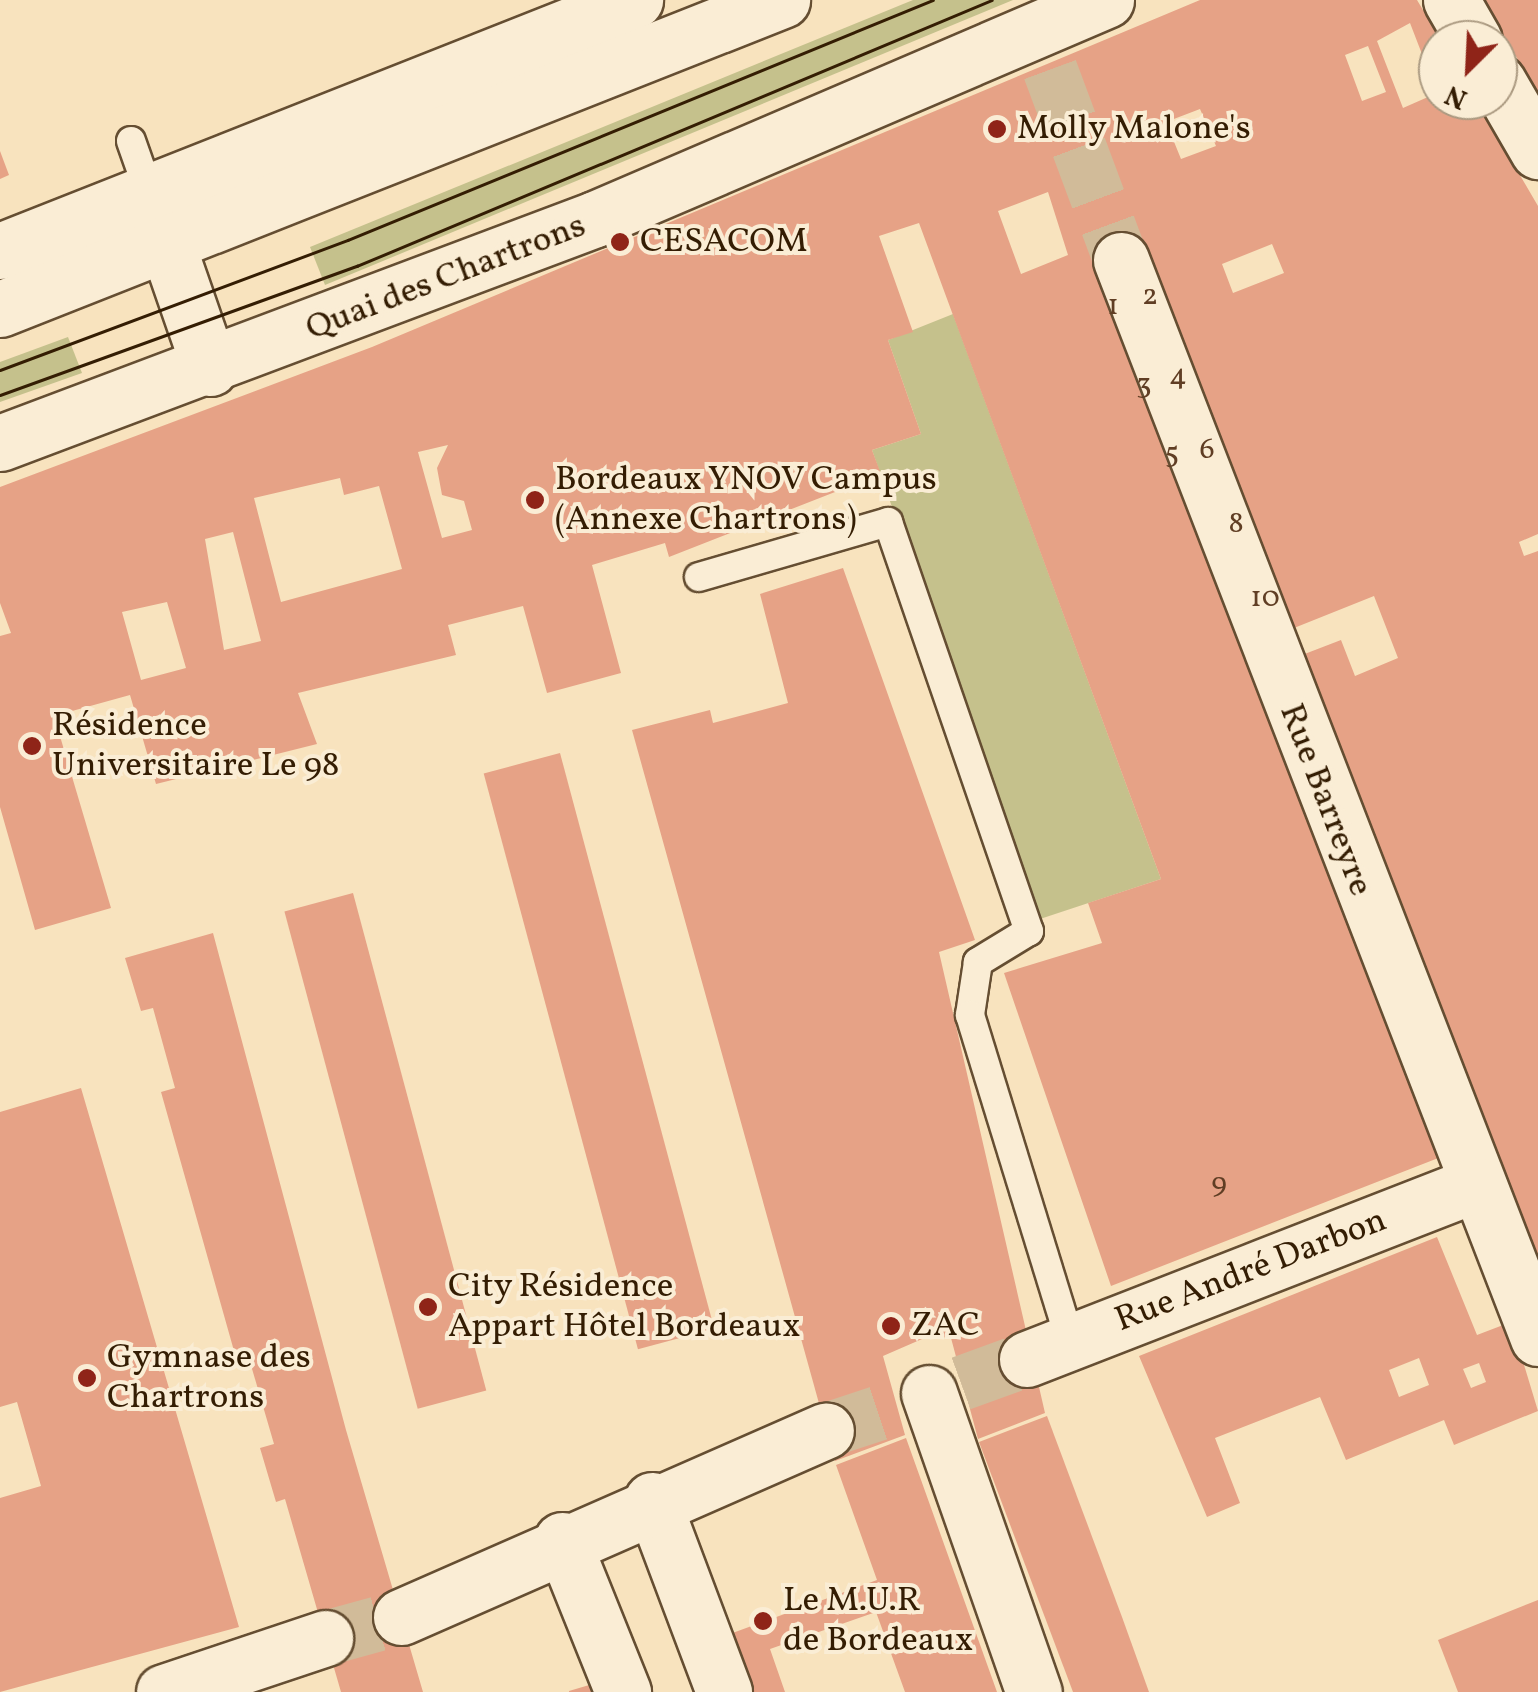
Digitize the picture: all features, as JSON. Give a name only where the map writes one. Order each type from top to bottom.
[{"type":"street","points":[[0,251],[150,195],[635,0]]},
{"type":"street","points":[[0,309],[168,247],[782,0]]},
{"type":"street","name":"Quai des Chartrons","points":[[0,443],[210,368],[1042,52],[1106,0]]},
{"type":"street","points":[[1518,116],[1538,150]]},
{"type":"street","points":[[150,195],[210,368]]},
{"type":"street","name":"Rue Barreyre","points":[[1120,260],[1475,1184],[1538,1338]]},
{"type":"street","name":"Rue André Darbon","points":[[1048,1350],[1475,1184]]},
{"type":"street","points":[[929,1394],[1034,1692]]},
{"type":"street","points":[[401,1617],[652,1500],[826,1430]]},
{"type":"street","points":[[652,1500],[724,1692]]},
{"type":"street","points":[[562,1540],[624,1692]]},
{"type":"street","points":[[164,1692],[325,1638]]},
{"type":"lane","points":[[131,141],[150,195]]},
{"type":"lane","points":[[699,576],[888,522],[1029,931],[978,962],[970,1015],[1048,1350]]},
{"type":"shaded area","points":[[913,0],[1013,0],[325,285],[310,247]]},
{"type":"shaded area","points":[[953,314],[1161,879],[1037,920],[872,450],[921,434],[888,340]]},
{"type":"shaded area","points":[[68,337],[82,373],[0,402],[0,362]]},
{"type":"building","points":[[1200,0],[1417,0],[1429,20],[1418,20],[1418,44],[1410,23],[1377,41],[1403,108],[1418,101],[1418,120],[1488,120],[1538,206],[1538,534],[1519,542],[1524,556],[1538,551],[1538,1294],[1289,660],[1341,640],[1355,676],[1398,658],[1374,596],[1279,634],[1446,1155],[1111,1286],[1004,973],[1102,943],[1088,903],[1161,879],[919,223],[879,236],[913,332],[888,340],[921,434],[872,450],[881,474],[669,557],[665,543],[592,565],[621,673],[547,693],[523,606],[448,625],[456,655],[298,693],[317,744],[156,784],[130,695],[54,716],[111,908],[35,930],[0,807],[0,636],[11,633],[0,603],[0,487],[372,347]],"holes":[[[1368,46],[1386,92],[1362,101],[1345,55]],[[1200,109],[1216,146],[1181,159],[1166,122]],[[1048,192],[1068,255],[1021,274],[998,211]],[[1272,244],[1284,273],[1233,293],[1222,264]],[[448,445],[437,468],[442,495],[464,501],[472,530],[442,538],[418,452]],[[340,478],[344,495],[379,486],[402,569],[281,602],[254,498]],[[233,532],[261,641],[224,650],[205,539]],[[167,602],[186,668],[141,680],[122,612]]]},
{"type":"building","points":[[1482,0],[1538,0],[1538,95],[1518,60],[1518,20],[1494,20]]},
{"type":"building","points":[[0,151],[9,175],[0,179]]},
{"type":"building","points":[[843,568],[975,940],[939,952],[1045,1413],[978,1439],[951,1338],[929,1336],[883,1356],[905,1435],[835,1461],[632,730],[710,710],[713,723],[788,703],[760,594]]},
{"type":"building","points":[[560,753],[714,1329],[638,1349],[484,773]]},
{"type":"building","points":[[353,893],[486,1390],[418,1409],[284,911]]},
{"type":"building","points":[[213,933],[346,1430],[423,1692],[341,1692],[285,1499],[276,1502],[260,1448],[274,1444],[248,1355],[236,1358],[161,1092],[175,1088],[153,1008],[141,1011],[125,958]]},
{"type":"building","name":"Gymnase des Chartrons","points":[[81,1088],[239,1627],[0,1692],[0,1498],[41,1486],[17,1402],[0,1407],[0,1112]]},
{"type":"building","points":[[1437,1237],[1477,1335],[1511,1322],[1538,1411],[1454,1445],[1444,1420],[1346,1460],[1320,1397],[1215,1438],[1240,1503],[1207,1517],[1139,1356]],"holes":[[[1419,1358],[1429,1385],[1399,1397],[1389,1370]],[[1479,1363],[1486,1382],[1471,1388],[1463,1369]]]},
{"type":"building","points":[[1047,1416],[1149,1692],[1073,1692],[979,1442]]},
{"type":"building","points":[[906,1438],[997,1692],[905,1692],[876,1612],[770,1649],[785,1692],[747,1692],[727,1635],[877,1580],[836,1465]]},
{"type":"building","points":[[1538,1600],[1538,1692],[1458,1692],[1438,1640]]},
{"type":"building","points":[[596,1683],[599,1692],[569,1692],[569,1691]]},
{"type":"tunnel","points":[[1050,69],[1121,260]]},
{"type":"tunnel","points":[[961,1383],[1027,1359]]},
{"type":"tunnel","points":[[826,1430],[896,1407]]},
{"type":"tunnel","points":[[325,1638],[401,1617]]},
{"type":"tram line","points":[[0,370],[348,240],[933,0]]},
{"type":"tram line","points":[[0,395],[357,266],[992,0]]},
{"type":"place","name":"Molly Malone's","points":[[997,129]]},
{"type":"place","name":"CESACOM","points":[[620,242]]},
{"type":"place","name":"Bordeaux YNOV Campus (Annexe Chartrons)","points":[[535,500]]},
{"type":"place","name":"Résidence Universitaire Le 98","points":[[32,746]]},
{"type":"place","name":"City Résidence Appart Hôtel Bordeaux","points":[[428,1307]]},
{"type":"place","name":"ZAC","points":[[891,1326]]},
{"type":"place","name":"Gymnase des Chartrons","points":[[87,1378]]},
{"type":"place","name":"Le M.U.R de Bordeaux","points":[[763,1621]]}]
